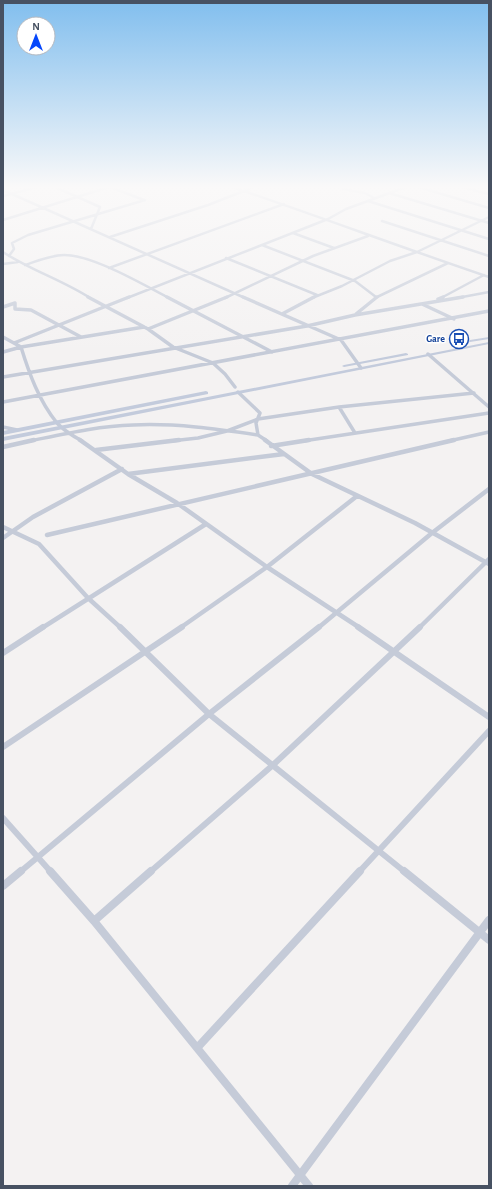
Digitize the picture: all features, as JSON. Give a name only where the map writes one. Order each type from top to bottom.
[{"type":"main road","points":[[3,433],[359,366],[489,338]]},
{"type":"main road","points":[[426,352],[489,343]]},
{"type":"main road","points":[[3,439],[236,389]]},
{"type":"street","points":[[9,256],[14,249],[13,242]]},
{"type":"street","points":[[122,242],[341,340],[359,366]]},
{"type":"street","points":[[109,268],[179,242]]},
{"type":"street","points":[[14,343],[148,288],[268,242]]},
{"type":"street","points":[[319,242],[334,248]]},
{"type":"street","points":[[148,329],[217,302],[303,261],[350,242]]},
{"type":"street","points":[[388,242],[489,277]]},
{"type":"street","points":[[282,314],[317,295],[355,280],[390,261],[417,252],[435,242]]},
{"type":"street","points":[[448,242],[489,256]]},
{"type":"street","points":[[262,245],[355,280],[376,298]]},
{"type":"street","points":[[3,252],[18,262],[68,284],[104,306],[148,329],[173,348],[213,363],[225,374],[244,401],[253,405],[260,413],[256,423],[258,435]]},
{"type":"street","points":[[25,265],[46,258],[68,255],[109,268],[194,310],[272,352]]},
{"type":"street","points":[[226,258],[268,277],[317,295]]},
{"type":"street","points":[[3,264],[18,262]]},
{"type":"street","points":[[355,315],[376,298],[448,263]]},
{"type":"street","points":[[433,301],[484,275]]},
{"type":"street","points":[[3,377],[307,326],[355,315],[489,292]]},
{"type":"street","points":[[3,307],[15,302],[15,309],[31,310],[81,336]]},
{"type":"street","points":[[421,304],[454,319]]},
{"type":"street","points":[[3,402],[454,319],[489,311]]},
{"type":"street","points":[[3,352],[21,347],[81,336],[144,327]]},
{"type":"street","points":[[3,337],[21,347],[29,372],[40,396],[57,423],[70,434],[96,450],[128,474],[177,503],[267,567],[489,717]]},
{"type":"street","points":[[426,352],[489,407]]},
{"type":"street","points":[[96,450],[198,438],[228,431],[258,419],[339,407],[474,393]]},
{"type":"street","points":[[339,407],[355,433]]},
{"type":"street","points":[[271,446],[489,413]]},
{"type":"street","points":[[3,447],[70,434],[134,425],[228,431],[258,435],[271,446],[312,474],[488,562],[394,653],[273,765],[94,921]]},
{"type":"street","points":[[3,427],[18,430]]},
{"type":"street","points":[[47,535],[177,503],[312,474],[383,455],[489,432]]},
{"type":"street","points":[[128,474],[284,454]]},
{"type":"street","points":[[3,538],[14,532],[33,517],[122,470]]},
{"type":"street","points":[[3,886],[209,714],[336,614],[432,533],[489,489]]},
{"type":"street","points":[[3,747],[147,652],[267,567],[357,496]]},
{"type":"street","points":[[3,653],[206,524]]},
{"type":"street","points":[[3,527],[38,544],[88,598],[147,652],[209,714],[489,940]]},
{"type":"street","points":[[198,1047],[489,731]]},
{"type":"street","points":[[3,818],[94,921],[310,1186]]},
{"type":"street","points":[[292,1186],[489,920]]},
{"type":"place","name":"Gare","points":[[459,339]]}]
